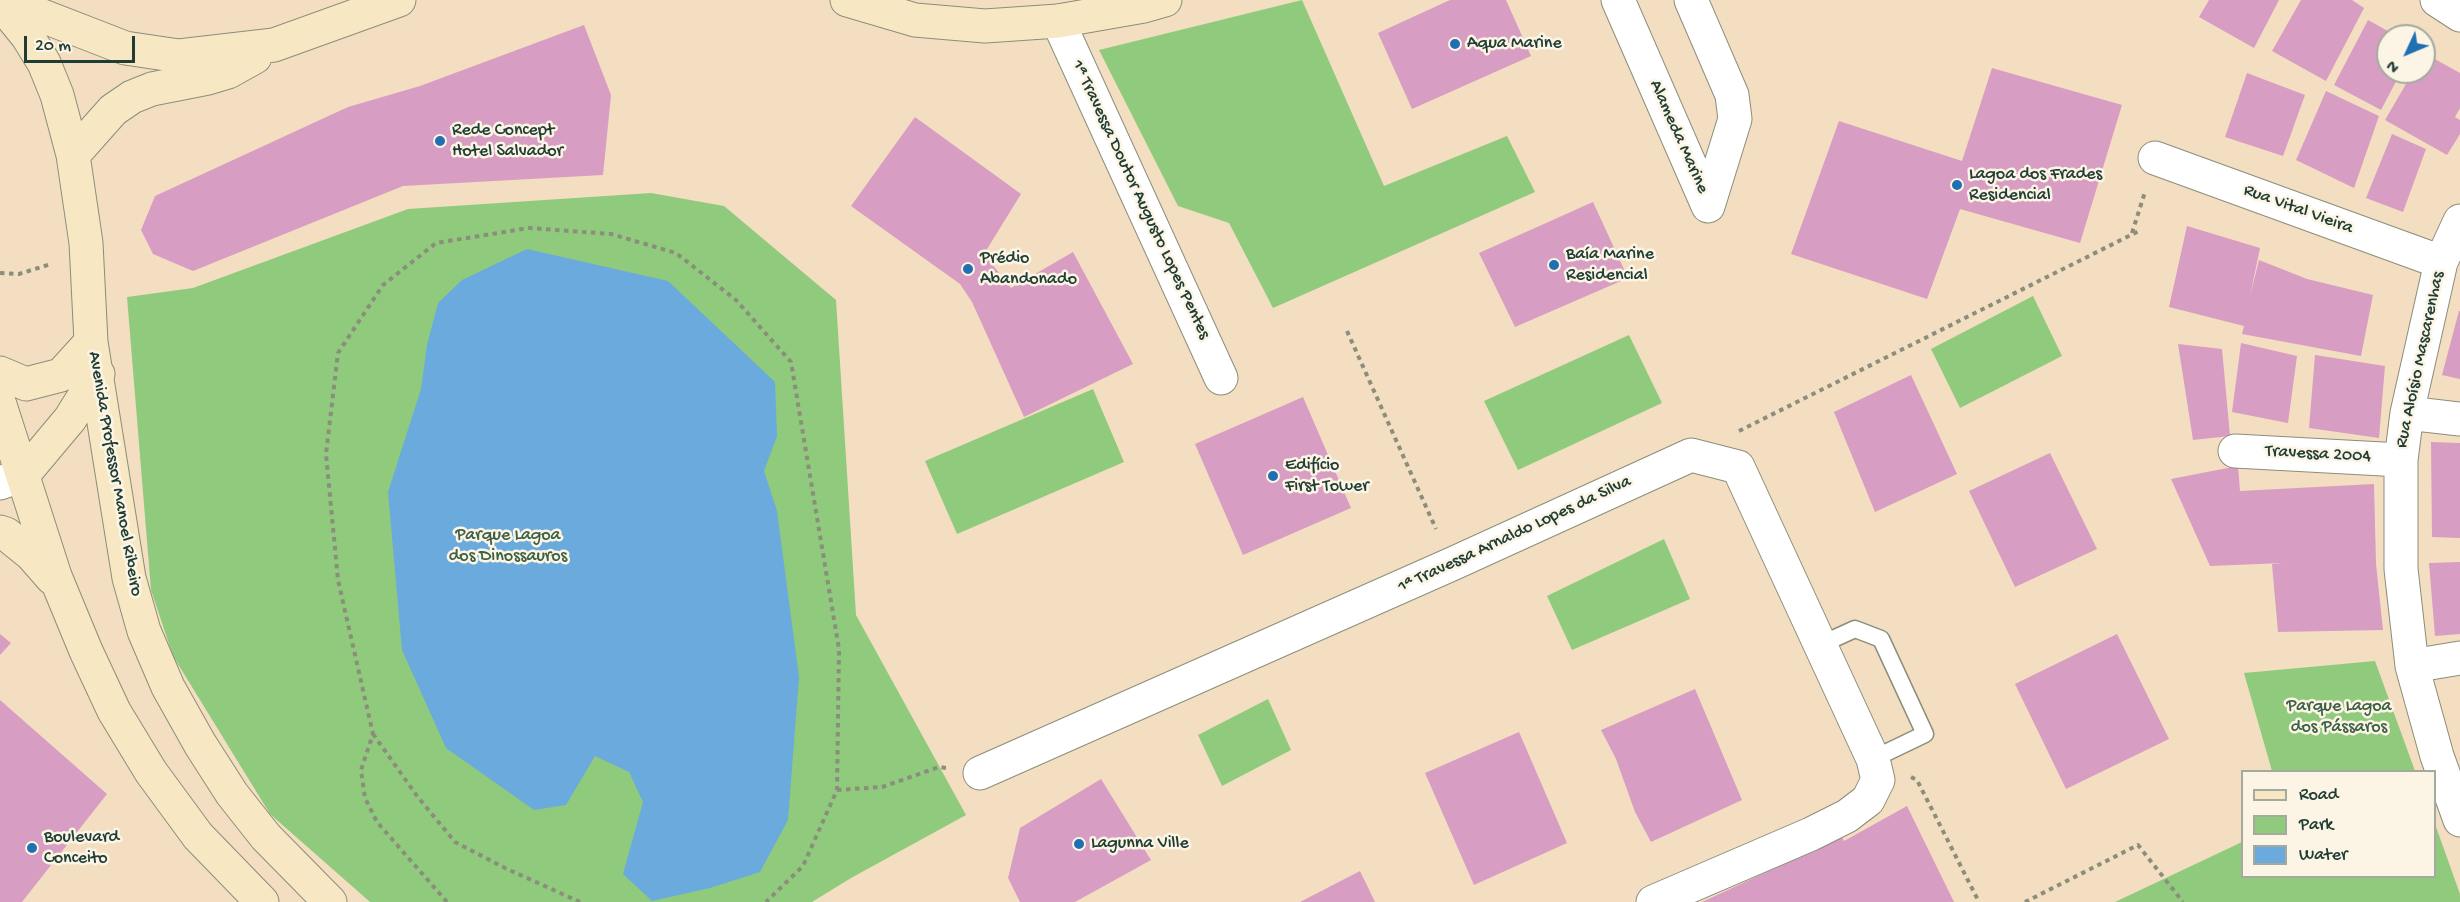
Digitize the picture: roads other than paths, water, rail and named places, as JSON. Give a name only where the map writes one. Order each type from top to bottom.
[{"type":"street","points":[[73,156],[113,110],[132,97],[152,88],[228,72],[274,45],[399,0]]},
{"type":"street","points":[[847,0],[915,20],[985,27],[1058,21],[1144,6],[1165,0]]},
{"type":"street","name":"Alameda Marine","points":[[1618,0],[1708,206],[1735,119],[1732,95],[1691,0]]},
{"type":"street","points":[[2437,0],[2460,15]]},
{"type":"street","points":[[4,9],[40,15],[125,48],[150,53],[179,56],[274,45]]},
{"type":"street","name":"Avenida Professor Manoel Ribeiro","points":[[4,9],[28,37],[44,63],[57,95],[73,156],[86,243],[91,342],[98,374],[129,578],[144,631],[168,687],[232,794],[266,837],[330,902]]},
{"type":"street","name":"1ª Travessa Doutor Augusto Lopes Pentes","points":[[1058,21],[1221,378]]},
{"type":"street","name":"Rua Vital Vieira","points":[[2155,158],[2441,262]]},
{"type":"street","name":"Rua Aloísio Mascarenhas","points":[[2460,221],[2441,262],[2407,413],[2401,460],[2401,569],[2412,666],[2437,756],[2460,820]]},
{"type":"street","points":[[0,373],[26,384],[61,375],[91,342]]},
{"type":"street","points":[[11,479],[70,419],[98,374]]},
{"type":"street","points":[[2407,413],[2460,419]]},
{"type":"street","points":[[3,429],[11,479],[114,711],[151,772],[198,837],[262,902]]},
{"type":"street","name":"Travessa 2004","points":[[2235,451],[2401,460]]},
{"type":"street","name":"1ª Travessa Arnaldo Lopes da Silva","points":[[980,773],[1452,564],[1691,454],[1738,467],[1822,644]]},
{"type":"street","points":[[0,532],[6,534],[31,554],[60,587]]},
{"type":"street","points":[[1653,902],[1811,834],[1847,816],[1868,800],[1876,769],[1822,644]]},
{"type":"street","points":[[2412,666],[2460,658]]},
{"type":"lane","points":[[1822,644],[1855,629],[1881,639],[1925,734],[1876,769]]},
{"type":"water","points":[[527,249],[668,281],[775,382],[777,436],[764,471],[777,511],[799,677],[788,820],[760,872],[710,888],[652,901],[623,874],[643,802],[629,772],[595,756],[566,805],[534,810],[446,748],[402,650],[388,492],[421,389],[427,345],[438,303],[462,280]]},
{"type":"place","name":"Aqua Marine","points":[[1455,44]]},
{"type":"place","name":"Rede Concept Hotel Salvador","points":[[440,141]]},
{"type":"place","name":"Lagoa dos Frades Residencial","points":[[1957,185]]},
{"type":"place","name":"Baía Marine Residencial","points":[[1554,265]]},
{"type":"place","name":"Prédio Abandonado","points":[[968,269]]},
{"type":"place","name":"Edifício First Tower","points":[[1273,476]]},
{"type":"place","name":"Lagunna Ville","points":[[1079,844]]},
{"type":"place","name":"Boulevard Conceito","points":[[32,848]]},
{"type":"park label","name":"Parque Lagoa dos Dinossauros","points":[[508,546]]},
{"type":"park label","name":"Parque Lagoa dos Pássaros","points":[[2339,717]]}]
